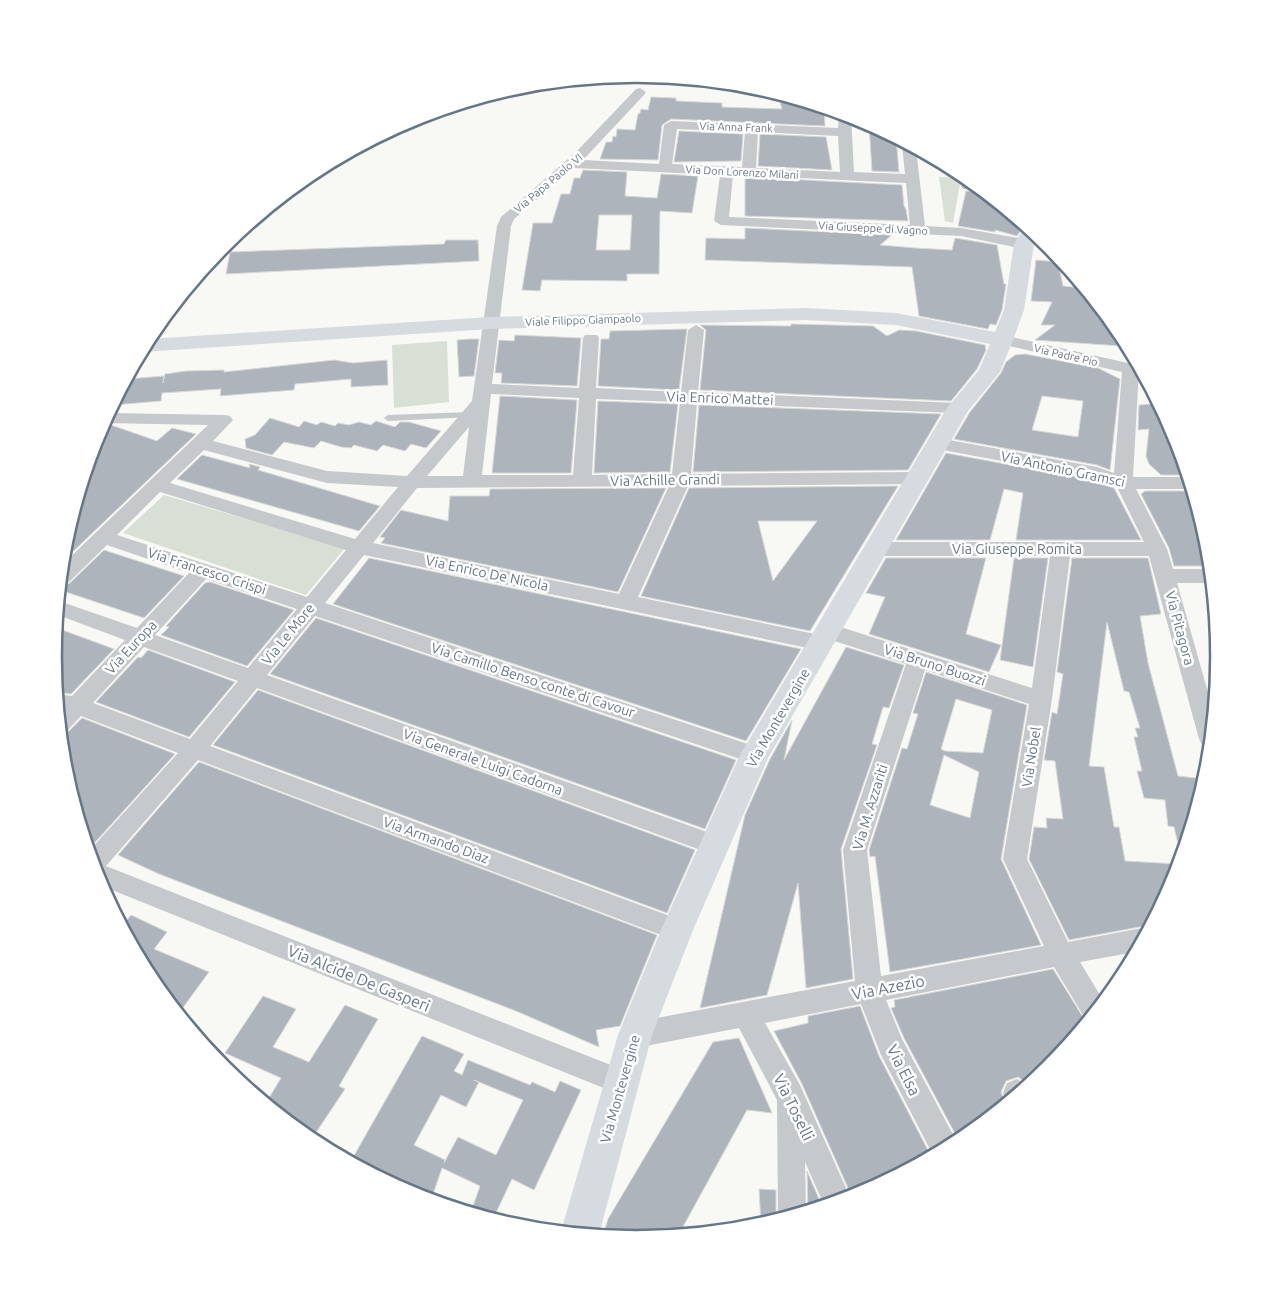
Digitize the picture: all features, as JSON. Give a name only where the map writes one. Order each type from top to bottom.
[{"type":"street","name":"Via Papa Paolo VI","points":[[490,323],[504,226],[508,217],[570,164],[640,92]]},
{"type":"street","points":[[844,123],[847,176]]},
{"type":"street","name":"Via Anna Frank","points":[[665,168],[671,124],[845,132]]},
{"type":"street","points":[[749,172],[752,128]]},
{"type":"street","points":[[910,153],[918,230]]},
{"type":"street","name":"Via Don Lorenzo Milani","points":[[570,164],[913,179]]},
{"type":"street","name":"Via Giuseppe di Vagno","points":[[727,171],[721,221],[961,232],[1027,238]]},
{"type":"street","name":"Via Montevergine","points":[[582,1227],[635,1035],[677,930],[755,755],[958,408],[989,372],[1014,310],[1027,238]]},
{"type":"street","name":"Viale Filippo Giampaolo","points":[[154,346],[490,323],[837,315],[926,323],[1002,340]]},
{"type":"street","points":[[472,482],[478,402],[490,323]]},
{"type":"street","points":[[626,602],[681,480],[696,330]]},
{"type":"street","points":[[582,481],[590,338]]},
{"type":"street","name":"Via Padre Pio","points":[[1002,340],[1131,370]]},
{"type":"street","name":"Via Pitagora","points":[[1131,370],[1123,465],[1124,483],[1157,549],[1206,723]]},
{"type":"street","name":"Via Enrico Mattei","points":[[478,402],[586,393],[958,408]]},
{"type":"street","name":"Via Le More","points":[[99,857],[194,750],[478,402]]},
{"type":"street","points":[[69,570],[224,420],[115,418]]},
{"type":"street","name":"Via Achille Grandi","points":[[199,443],[327,477],[412,482],[918,478]]},
{"type":"street","name":"Via Antonio Gramsci","points":[[938,444],[1097,473],[1124,483],[1182,483]]},
{"type":"street","name":"Via Enrico De Nicola","points":[[157,485],[360,547],[626,602],[825,637]]},
{"type":"street","name":"Via Francesco Crispi","points":[[103,537],[310,606]]},
{"type":"street","name":"Via Giuseppe Romita","points":[[877,549],[1157,549]]},
{"type":"street","name":"Via Nobel","points":[[1061,549],[1041,699],[1015,858],[1061,955],[1092,1005]]},
{"type":"street","name":"Via Europa","points":[[68,704],[139,639],[202,570]]},
{"type":"street","name":"Via Pitagora","points":[[1165,576],[1204,576]]},
{"type":"street","name":"Via Camillo Benso conte di Cavour","points":[[310,606],[755,755]]},
{"type":"street","name":"Via Generale Luigi Cadorna","points":[[65,611],[139,639],[715,845]]},
{"type":"street","name":"Via Bruno Buozzi","points":[[825,637],[918,660],[1041,699]]},
{"type":"street","name":"Via M. Azzariti","points":[[869,990],[855,850],[918,660]]},
{"type":"street","name":"Via Armando Diaz","points":[[68,704],[677,930]]},
{"type":"street","name":"Via Alcide De Gasperi","points":[[107,877],[622,1082]]},
{"type":"street","name":"Via Azezio","points":[[635,1035],[1134,941]]},
{"type":"street","name":"Via Elsa","points":[[869,990],[891,1046],[940,1142]]},
{"type":"street","name":"Via Toselli","points":[[746,1015],[790,1095],[834,1194]]},
{"type":"street","points":[[790,1095],[791,1208]]},
{"type":"lane","points":[[388,418],[478,402]]},
{"type":"shaded area","points":[[939,177],[951,178],[960,184],[953,223],[945,221]]},
{"type":"shaded area","points":[[447,341],[449,402],[394,408],[392,345]]},
{"type":"shaded area","points":[[164,495],[345,548],[306,595],[123,533]]},
{"type":"building","points":[[651,97],[676,98],[676,101],[722,103],[722,107],[782,109],[780,102],[824,115],[825,126],[671,119],[662,125],[658,160],[600,159],[606,142],[612,142],[613,136],[616,137],[617,129],[635,130],[638,114],[641,109],[648,110]]},
{"type":"building","points":[[679,131],[743,134],[741,161],[674,162]]},
{"type":"building","points":[[870,133],[897,146],[899,172],[872,171]]},
{"type":"building","points":[[760,134],[826,137],[832,170],[758,166]]},
{"type":"building","points":[[583,170],[627,172],[625,196],[657,198],[661,174],[698,176],[692,213],[660,211],[659,274],[627,274],[627,281],[542,280],[540,291],[522,290],[533,223],[552,223],[561,194],[570,194],[574,178],[580,178]],"holes":[[[599,215],[632,215],[630,250],[596,250]]]},
{"type":"building","points":[[745,177],[902,185],[908,221],[745,216]]},
{"type":"building","points":[[966,191],[970,191],[1020,231],[1017,236],[995,230],[995,232],[958,226]]},
{"type":"building","points":[[745,228],[892,235],[880,245],[915,248],[952,250],[955,238],[997,245],[1004,284],[1006,284],[1002,310],[996,325],[990,324],[988,329],[919,316],[912,267],[705,260],[706,238],[745,239]]},
{"type":"building","points":[[446,240],[478,240],[479,261],[226,274],[230,252],[444,244]]},
{"type":"building","points":[[1036,260],[1052,261],[1060,270],[1063,286],[1075,287],[1118,346],[1035,340],[1055,325],[1041,325],[1052,302],[1031,301]]},
{"type":"building","points":[[791,324],[873,326],[887,336],[899,330],[916,331],[985,345],[986,350],[977,369],[951,401],[700,390],[706,330],[700,325],[791,326]]},
{"type":"building","points":[[687,329],[679,390],[598,386],[601,339],[609,339],[610,331]]},
{"type":"building","points":[[515,335],[581,338],[577,386],[501,383],[502,373],[495,373],[499,340],[514,341]]},
{"type":"building","points":[[479,339],[474,376],[459,377],[457,340]]},
{"type":"building","points":[[1025,354],[1098,368],[1120,379],[1110,470],[1097,465],[954,439],[970,412],[1001,373],[1006,362],[1015,355]],"holes":[[[1042,396],[1083,401],[1078,437],[1032,430]]]},
{"type":"building","points":[[334,360],[353,363],[387,360],[388,385],[351,387],[351,379],[295,384],[294,390],[220,396],[221,389],[162,393],[161,401],[121,404],[135,378],[164,376],[163,383],[165,374],[186,371],[224,370],[224,372]]},
{"type":"building","points":[[500,396],[577,400],[571,473],[492,473]]},
{"type":"building","points":[[598,401],[678,404],[670,472],[594,473]]},
{"type":"building","points":[[1150,404],[1166,437],[1180,475],[1161,475],[1149,464],[1146,456],[1149,429],[1138,430],[1139,405]]},
{"type":"building","points":[[699,405],[941,414],[908,470],[693,472]]},
{"type":"building","points":[[270,418],[299,427],[304,421],[317,425],[321,422],[335,426],[338,423],[349,425],[359,422],[371,425],[376,421],[395,427],[400,422],[409,422],[441,431],[426,448],[411,444],[405,451],[383,445],[377,451],[354,445],[351,448],[341,447],[321,441],[314,448],[284,442],[272,455],[246,448],[245,439],[255,435]]},
{"type":"building","points":[[112,425],[157,441],[172,428],[196,434],[73,552],[82,508],[93,472]]},
{"type":"building","points":[[946,453],[1092,480],[1114,488],[1141,540],[1016,540],[1023,493],[1004,489],[990,540],[896,540]]},
{"type":"building","points":[[202,455],[250,468],[249,464],[260,467],[258,470],[380,506],[359,531],[177,479]]},
{"type":"building","points":[[898,486],[810,631],[641,596],[689,488]],"holes":[[[758,521],[817,521],[773,581]]]},
{"type":"building","points":[[666,488],[618,592],[381,543],[385,538],[380,537],[401,510],[448,521],[450,496],[489,496],[490,489]]},
{"type":"building","points":[[1145,491],[1185,491],[1202,566],[1174,566],[1169,548],[1141,494]]},
{"type":"building","points":[[104,550],[184,576],[144,618],[66,592],[67,584]]},
{"type":"building","points":[[369,558],[801,649],[746,741],[333,604]]},
{"type":"building","points":[[886,558],[986,558],[966,634],[1001,645],[989,672],[869,634],[885,597],[866,593]]},
{"type":"building","points":[[1014,558],[1048,558],[1033,667],[1000,660]]},
{"type":"building","points":[[1072,558],[1148,558],[1161,614],[1140,616],[1148,663],[1178,776],[1196,778],[1178,844],[1174,827],[1168,826],[1165,800],[1144,798],[1137,771],[1142,771],[1134,737],[1138,737],[1135,728],[1140,728],[1129,692],[1124,691],[1107,622],[1089,766],[1104,767],[1114,827],[1119,827],[1125,861],[1171,864],[1141,927],[1069,940],[1029,859],[1034,827],[1047,828],[1046,818],[1063,819],[1055,761],[1044,760],[1052,712],[1057,714],[1063,674],[1057,672]]},
{"type":"building","points":[[210,582],[294,610],[247,666],[161,635],[169,627],[166,626],[205,583]]},
{"type":"building","points":[[316,618],[736,760],[705,829],[270,674]]},
{"type":"building","points":[[63,630],[114,649],[71,694],[64,693],[62,656]]},
{"type":"building","points":[[846,647],[904,665],[889,708],[883,707],[872,744],[877,745],[841,849],[853,979],[806,988],[798,883],[767,995],[700,1008],[745,815],[770,759],[792,720],[784,760]]},
{"type":"building","points":[[148,650],[235,682],[189,737],[96,702],[138,657],[141,658]]},
{"type":"building","points":[[926,672],[1027,705],[1001,859],[1041,945],[890,972],[875,856],[870,857],[869,850],[902,748],[907,749],[918,714],[913,713]],"holes":[[[956,699],[992,710],[983,753],[945,751],[941,749]],[[944,755],[979,772],[970,818],[930,805]]]},
{"type":"building","points":[[258,690],[695,850],[667,913],[213,745]]},
{"type":"building","points":[[82,718],[175,754],[94,844],[82,805],[67,732]]},
{"type":"building","points":[[199,762],[657,935],[620,1026],[596,1030],[599,1047],[516,1011],[159,874],[118,855]]},
{"type":"building","points":[[131,915],[167,932],[154,949],[209,972],[183,1008],[159,975],[127,920]]},
{"type":"building","points":[[1053,969],[1082,1016],[1042,1062],[1022,1080],[1018,1077],[1006,1081],[1001,1092],[1003,1097],[955,1133],[904,1038],[891,1008],[895,1007],[894,1000]]},
{"type":"building","points":[[263,996],[296,1009],[273,1047],[309,1062],[345,1005],[378,1019],[339,1086],[345,1089],[316,1132],[270,1097],[281,1078],[225,1053]]},
{"type":"building","points":[[860,1006],[879,1056],[928,1150],[890,1171],[848,1189],[802,1084],[774,1031],[808,1023],[808,1016]]},
{"type":"building","points":[[422,1036],[464,1054],[454,1071],[462,1075],[468,1060],[530,1085],[532,1082],[555,1092],[560,1081],[581,1090],[534,1190],[512,1179],[496,1212],[473,1206],[480,1186],[442,1168],[434,1193],[382,1171],[354,1156]],"holes":[[[479,1082],[523,1100],[496,1155],[458,1137],[444,1163],[445,1160],[414,1145],[441,1095],[466,1107]]]},
{"type":"building","points":[[739,1038],[772,1113],[747,1110],[682,1228],[605,1229],[608,1219],[713,1042]]},
{"type":"building","points":[[807,1171],[819,1200],[808,1203]]},
{"type":"building","points":[[759,1189],[776,1190],[776,1212],[761,1216]]}]
